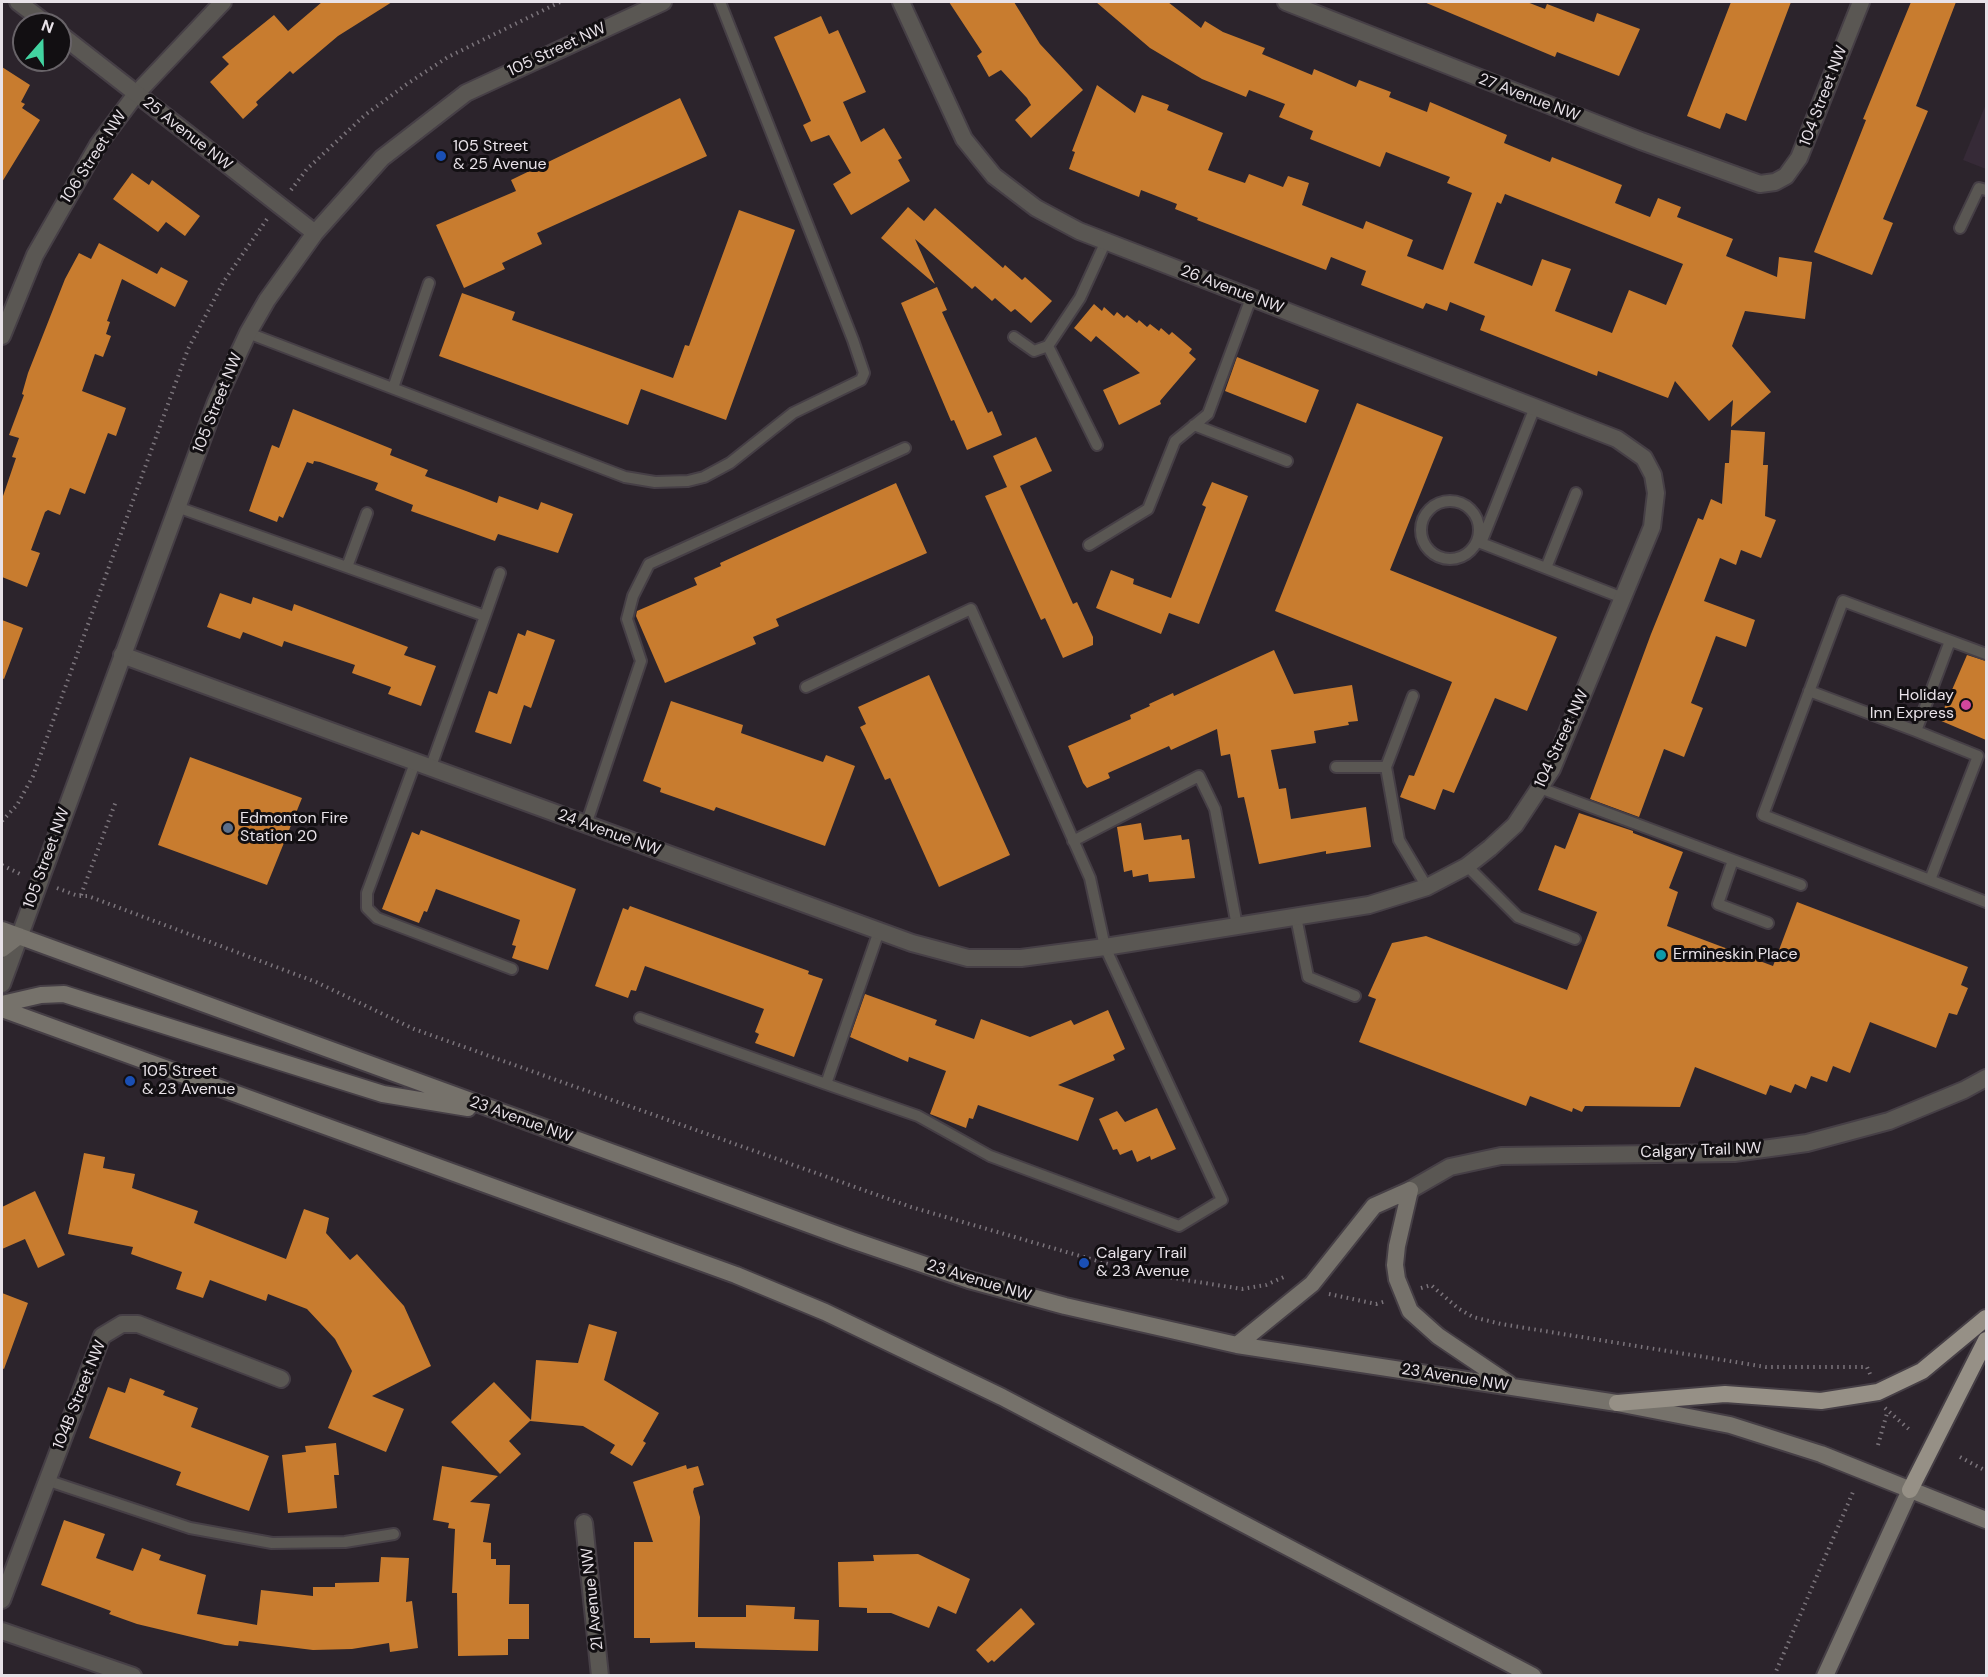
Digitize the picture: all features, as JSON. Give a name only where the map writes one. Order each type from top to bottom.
[{"type":"highway","points":[[1617,1403],[1725,1394],[1821,1401],[1878,1392],[1922,1371],[1986,1318]]},
{"type":"highway","points":[[1910,1490],[1986,1340]]},
{"type":"main road","name":"23 Avenue NW","points":[[2,930],[852,1240],[969,1280],[1065,1306],[1237,1345],[1617,1403],[1730,1425],[1778,1439],[1986,1520]]},
{"type":"main road","points":[[2,949],[19,936]]},
{"type":"main road","points":[[2,1004],[41,994],[64,994],[383,1094],[507,1115]]},
{"type":"main road","points":[[2,1009],[736,1275],[825,1312],[993,1392],[1533,1676]]},
{"type":"main road","points":[[1237,1345],[1312,1284],[1374,1206],[1410,1190]]},
{"type":"main road","points":[[1410,1190],[1395,1265],[1402,1295],[1410,1311],[1424,1325],[1515,1387]]},
{"type":"main road","points":[[1825,1676],[1910,1490]]},
{"type":"street","points":[[18,2],[31,12]]},
{"type":"street","name":"106 Street NW","points":[[2,336],[18,292],[52,223],[98,145],[136,94],[223,2]]},
{"type":"street","name":"105 Street NW","points":[[2,984],[216,402],[248,333],[279,282],[315,233],[382,158],[466,93],[663,2]]},
{"type":"street","name":"26 Avenue NW","points":[[901,2],[953,119],[978,160],[994,176],[1036,208],[1079,231],[1617,439],[1644,458],[1653,475]]},
{"type":"street","name":"27 Avenue NW","points":[[1286,2],[1750,182],[1760,184],[1775,182]]},
{"type":"street","name":"104 Street NW","points":[[1775,182],[1786,176],[1799,158],[1861,2]]},
{"type":"street","name":"25 Avenue NW","points":[[72,43],[315,233]]},
{"type":"street","name":"104 Street NW","points":[[1105,947],[1369,905],[1427,887],[1467,866],[1515,825],[1540,788],[1567,736],[1652,527],[1656,493],[1653,475]]},
{"type":"street","name":"24 Avenue NW","points":[[122,655],[942,953],[968,958],[1021,958],[1105,947]]},
{"type":"street","name":"Calgary Trail NW","points":[[1410,1190],[1450,1167],[1501,1156],[1734,1153],[1807,1143],[1889,1121],[1964,1090],[1986,1078]]},
{"type":"street","name":"104B Street NW","points":[[2,1600],[102,1336],[122,1324],[138,1324],[281,1379]]},
{"type":"street","name":"21 Avenue NW","points":[[584,1523],[600,1676]]},
{"type":"street","points":[[2,1631],[133,1676]]},
{"type":"lane","points":[[248,333],[625,477],[655,482],[688,481],[704,477],[730,463],[793,413],[861,380],[864,373],[853,340],[720,2]]},
{"type":"lane","points":[[1960,228],[1979,188],[1986,190]]},
{"type":"lane","points":[[1014,337],[1034,351],[1048,346],[1080,298],[1106,241]]},
{"type":"lane","points":[[393,388],[429,283]]},
{"type":"lane","points":[[1089,545],[1148,509],[1175,441],[1208,414],[1251,298]]},
{"type":"lane","points":[[1048,346],[1097,445]]},
{"type":"lane","points":[[1479,542],[1479,532],[1474,515],[1461,504],[1452,501],[1435,505],[1422,520],[1420,530],[1427,549],[1444,559],[1464,556],[1479,542],[1535,407]]},
{"type":"lane","points":[[1194,425],[1287,461]]},
{"type":"lane","points":[[586,825],[641,661],[627,619],[633,596],[648,564],[905,448]]},
{"type":"lane","points":[[1546,568],[1576,494]]},
{"type":"lane","points":[[177,507],[485,616]]},
{"type":"lane","points":[[347,567],[367,513]]},
{"type":"lane","points":[[1479,542],[1623,598]]},
{"type":"lane","points":[[501,573],[423,766],[367,893],[367,908],[377,918],[512,969]]},
{"type":"lane","points":[[1986,654],[1843,601],[1763,815],[1986,902]]},
{"type":"lane","points":[[640,1018],[918,1116],[990,1156],[1179,1226],[1222,1200],[1105,947],[1089,878],[971,609],[806,687]]},
{"type":"lane","points":[[1916,731],[1950,641]]},
{"type":"lane","points":[[1809,691],[1978,756],[1930,880]]},
{"type":"lane","points":[[1413,696],[1386,767],[1399,840],[1427,887]]},
{"type":"lane","points":[[1336,767],[1386,767]]},
{"type":"lane","points":[[1073,841],[1199,776],[1215,809],[1237,926]]},
{"type":"lane","points":[[1540,788],[1801,885]]},
{"type":"lane","points":[[1733,860],[1718,904],[1768,923]]},
{"type":"lane","points":[[1467,866],[1518,918],[1575,939]]},
{"type":"lane","points":[[1296,917],[1308,977],[1355,996]]},
{"type":"lane","points":[[826,1084],[879,931]]},
{"type":"lane","points":[[46,1480],[190,1528],[272,1543],[345,1542],[394,1534]]},
{"type":"path","points":[[297,182],[365,115],[407,84],[448,57],[560,2]]},
{"type":"path","points":[[2,821],[18,805],[33,776],[188,349],[224,281],[264,223]]},
{"type":"path","points":[[116,801],[80,896],[316,982],[414,1029],[911,1207],[1115,1266],[1173,1278],[1242,1289],[1266,1285],[1295,1273],[1333,1296],[1376,1304],[1431,1285],[1459,1310],[1488,1321],[1766,1367],[1867,1367],[1874,1383]]},
{"type":"path","points":[[2,865],[8,870]]},
{"type":"path","points":[[1878,1445],[1887,1413],[1911,1431]]},
{"type":"path","points":[[1960,1457],[1986,1471]]},
{"type":"path","points":[[1774,1676],[1853,1492]]},
{"type":"shaded area","points":[[1986,104],[1986,169],[1963,160]]},
{"type":"building","points":[[322,2],[392,2],[338,36],[293,74],[290,71],[256,102],[258,105],[243,119],[210,82],[229,64],[222,57],[274,15],[288,31]]},
{"type":"building","points":[[949,2],[1014,2],[1040,44],[1083,90],[1031,138],[1015,120],[1031,105],[1027,98],[1001,70],[989,77],[977,56],[982,52]]},
{"type":"building","points":[[1096,2],[1168,2],[1201,28],[1205,21],[1223,32],[1265,48],[1262,54],[1312,75],[1314,69],[1356,87],[1359,80],[1391,92],[1389,97],[1427,112],[1430,102],[1507,135],[1504,143],[1550,162],[1552,157],[1622,185],[1615,203],[1650,217],[1658,198],[1681,207],[1677,217],[1733,239],[1726,256],[1777,277],[1779,257],[1812,262],[1805,319],[1745,311],[1732,346],[1771,392],[1731,427],[1733,400],[1709,421],[1675,381],[1668,398],[1598,371],[1597,376],[1480,330],[1485,316],[1450,302],[1447,311],[1426,303],[1423,309],[1361,285],[1366,271],[1331,257],[1326,270],[1197,220],[1198,218],[1175,209],[1177,204],[1141,190],[1139,197],[1069,169],[1075,152],[1072,151],[1097,85],[1135,113],[1142,95],[1169,105],[1167,110],[1223,133],[1208,170],[1245,183],[1249,174],[1283,187],[1288,176],[1309,183],[1302,205],[1363,229],[1366,221],[1413,240],[1407,256],[1443,270],[1472,193],[1447,183],[1450,177],[1386,152],[1380,167],[1310,139],[1313,131],[1279,117],[1285,104],[1249,90],[1246,97],[1202,79],[1150,48]],"holes":[[[1505,194],[1683,264],[1666,305],[1629,290],[1612,333],[1555,311],[1571,269],[1542,259],[1532,286],[1474,263],[1497,202],[1501,204]]]},
{"type":"building","points":[[1424,2],[1527,2],[1545,9],[1547,4],[1594,22],[1597,13],[1640,29],[1619,76],[1557,52],[1555,57]]},
{"type":"building","points":[[1731,2],[1791,2],[1746,121],[1726,113],[1720,129],[1687,116]]},
{"type":"building","points":[[1911,2],[1956,2],[1916,106],[1928,111],[1883,219],[1893,223],[1872,275],[1814,252],[1866,120],[1863,119]]},
{"type":"building","points":[[821,16],[829,34],[838,30],[866,92],[843,102],[861,142],[884,128],[902,158],[898,160],[910,181],[851,215],[833,184],[851,173],[829,135],[811,142],[803,125],[811,121],[774,37]]},
{"type":"building","points":[[2,67],[30,85],[21,102],[25,104],[22,108],[40,120],[2,182]]},
{"type":"building","points":[[680,98],[707,156],[537,233],[542,244],[502,263],[505,269],[464,288],[436,225],[516,191],[511,180]]},
{"type":"building","points":[[132,173],[149,185],[152,180],[200,216],[185,236],[166,222],[158,232],[113,199]]},
{"type":"building","points":[[908,207],[924,221],[935,208],[1003,268],[1005,265],[1022,280],[1025,277],[1052,301],[1031,323],[1015,309],[1011,312],[995,298],[992,301],[975,286],[972,289],[915,239],[935,284],[881,238]]},
{"type":"building","points":[[739,210],[795,230],[726,420],[641,389],[628,425],[439,356],[462,293],[515,312],[512,320],[673,378],[685,345],[689,346]]},
{"type":"building","points":[[99,243],[157,274],[161,267],[188,281],[175,307],[122,279],[107,321],[110,322],[106,334],[111,336],[103,357],[95,354],[82,391],[126,408],[116,436],[108,433],[85,494],[70,488],[60,515],[48,510],[45,512],[31,550],[40,553],[27,587],[2,577],[2,499],[16,458],[12,457],[19,438],[9,435],[24,395],[22,394],[28,373],[65,279],[79,253],[91,259]]},
{"type":"building","points":[[937,287],[947,310],[942,312],[988,413],[992,411],[1002,435],[967,450],[954,420],[951,421],[901,303]]},
{"type":"building","points":[[1094,304],[1102,311],[1104,307],[1114,316],[1117,312],[1124,318],[1127,315],[1137,323],[1139,320],[1147,327],[1150,324],[1159,331],[1161,328],[1169,335],[1172,332],[1192,349],[1189,353],[1196,359],[1160,401],[1161,404],[1119,425],[1103,390],[1140,373],[1096,336],[1091,342],[1074,328]]},
{"type":"building","points":[[1237,357],[1319,390],[1306,423],[1225,391]]},
{"type":"building","points":[[1357,403],[1443,437],[1390,570],[1557,637],[1527,711],[1495,698],[1454,793],[1443,789],[1435,810],[1400,797],[1409,775],[1414,776],[1452,682],[1275,611]]},
{"type":"building","points":[[293,409],[392,449],[390,455],[428,470],[425,476],[497,503],[499,496],[538,510],[541,502],[573,514],[558,553],[498,534],[495,541],[411,511],[413,505],[375,490],[378,483],[314,461],[313,464],[307,462],[283,518],[279,516],[277,522],[249,511],[272,445],[279,448]]},
{"type":"building","points":[[1731,430],[1765,432],[1763,465],[1768,465],[1765,516],[1776,520],[1761,558],[1741,550],[1736,565],[1720,558],[1704,601],[1755,620],[1746,647],[1716,636],[1691,703],[1703,708],[1684,757],[1664,749],[1639,817],[1590,799],[1651,634],[1698,518],[1703,520],[1711,499],[1722,504],[1725,463],[1729,463]]},
{"type":"building","points":[[1036,437],[1052,471],[1020,486],[1073,604],[1077,602],[1093,637],[1093,645],[1063,658],[1045,618],[1041,620],[985,496],[1007,487],[993,456]]},
{"type":"building","points":[[1212,482],[1248,496],[1199,624],[1169,613],[1161,634],[1096,608],[1111,570],[1134,579],[1133,584],[1171,598],[1206,507],[1202,505]]},
{"type":"building","points":[[896,483],[927,553],[776,619],[779,626],[753,637],[756,644],[665,683],[636,616],[637,611],[697,585],[694,578],[721,566],[720,563]]},
{"type":"building","points":[[220,593],[251,604],[253,597],[292,611],[294,604],[408,647],[404,655],[436,666],[421,706],[388,694],[391,687],[352,673],[355,665],[284,641],[282,647],[243,632],[240,639],[207,627]]},
{"type":"building","points":[[2,620],[23,628],[4,679],[2,678]]},
{"type":"building","points":[[527,630],[555,640],[531,708],[524,705],[511,744],[475,732],[489,691],[497,694],[518,633],[525,636]]},
{"type":"building","points":[[1274,650],[1294,694],[1352,685],[1358,721],[1348,722],[1349,725],[1314,731],[1316,743],[1271,750],[1279,789],[1286,788],[1291,819],[1366,807],[1371,847],[1326,854],[1326,851],[1259,864],[1244,797],[1238,798],[1230,754],[1221,756],[1217,729],[1171,750],[1169,746],[1108,773],[1110,778],[1087,788],[1083,783],[1068,746],[1131,719],[1130,715],[1150,706],[1149,704],[1173,693],[1174,696]]},
{"type":"building","name":"Holiday Inn Express","points":[[1967,655],[1986,661],[1986,740],[1939,720]]},
{"type":"building","points":[[929,675],[1010,855],[939,887],[890,778],[885,780],[860,727],[866,724],[858,707]]},
{"type":"building","points":[[671,701],[743,725],[741,733],[823,762],[826,755],[855,766],[825,846],[716,807],[714,811],[660,792],[661,788],[643,781]]},
{"type":"building","name":"Edmonton Fire Station 20","points":[[190,757],[302,798],[267,885],[158,845]]},
{"type":"building","name":"Ermineskin Place","points":[[1579,813],[1633,831],[1633,833],[1683,852],[1669,888],[1678,892],[1667,926],[1773,966],[1797,902],[1968,967],[1961,985],[1968,988],[1957,1015],[1949,1013],[1936,1048],[1870,1022],[1850,1073],[1833,1066],[1827,1082],[1811,1076],[1806,1089],[1795,1084],[1791,1093],[1770,1085],[1766,1095],[1695,1067],[1680,1107],[1585,1106],[1582,1112],[1573,1108],[1572,1112],[1530,1096],[1526,1106],[1359,1042],[1376,999],[1368,996],[1392,943],[1426,936],[1567,990],[1597,912],[1538,890],[1555,845],[1565,849]]},
{"type":"building","points":[[1141,823],[1144,840],[1181,835],[1182,840],[1189,839],[1195,878],[1149,882],[1148,874],[1133,877],[1132,870],[1124,872],[1117,827]]},
{"type":"building","points":[[421,830],[576,889],[548,970],[512,958],[516,946],[512,945],[520,920],[436,889],[427,912],[424,911],[419,923],[382,909],[412,832],[419,835]]},
{"type":"building","points":[[630,906],[809,971],[808,974],[823,979],[794,1057],[755,1043],[759,1034],[755,1032],[764,1009],[645,966],[636,991],[631,990],[628,998],[595,986],[623,908],[628,910]]},
{"type":"building","points":[[865,994],[937,1020],[935,1025],[974,1039],[981,1019],[1030,1037],[1071,1020],[1074,1025],[1108,1010],[1125,1049],[1113,1055],[1115,1060],[1058,1085],[1094,1098],[1078,1141],[978,1105],[973,1119],[969,1118],[966,1128],[930,1114],[946,1071],[909,1057],[908,1062],[850,1037]]},
{"type":"building","points":[[1157,1108],[1176,1149],[1151,1160],[1150,1156],[1137,1162],[1132,1150],[1120,1155],[1117,1149],[1113,1150],[1099,1119],[1117,1111],[1125,1122]]},
{"type":"building","points":[[84,1153],[105,1157],[103,1168],[135,1174],[132,1188],[198,1211],[194,1223],[286,1259],[304,1209],[329,1218],[326,1233],[350,1260],[357,1254],[404,1306],[431,1366],[372,1396],[404,1409],[386,1452],[328,1428],[352,1371],[335,1339],[307,1309],[268,1294],[266,1301],[210,1280],[203,1298],[176,1289],[182,1272],[131,1254],[133,1247],[68,1234]]},
{"type":"building","points":[[35,1191],[65,1255],[38,1268],[25,1239],[2,1249],[2,1207]]},
{"type":"building","points":[[2,1293],[28,1303],[4,1369],[2,1368]]},
{"type":"building","points":[[589,1324],[617,1332],[604,1380],[659,1413],[643,1441],[646,1443],[632,1466],[610,1453],[615,1445],[583,1426],[530,1421],[509,1441],[521,1454],[500,1474],[451,1422],[494,1382],[531,1420],[536,1360],[578,1363]]},
{"type":"building","points":[[130,1378],[165,1391],[163,1395],[198,1408],[191,1427],[269,1456],[249,1511],[176,1485],[181,1472],[89,1438],[108,1387],[125,1393]]},
{"type":"building","points":[[336,1443],[339,1475],[334,1475],[337,1508],[288,1513],[282,1455],[306,1452],[305,1446]]},
{"type":"building","points":[[686,1465],[687,1469],[698,1466],[704,1485],[694,1488],[693,1492],[700,1517],[698,1617],[746,1617],[746,1605],[795,1607],[794,1619],[819,1620],[818,1651],[695,1648],[695,1642],[650,1643],[650,1638],[634,1638],[634,1542],[653,1542],[633,1482]]},
{"type":"building","points":[[442,1466],[498,1476],[470,1502],[490,1504],[483,1542],[491,1543],[491,1559],[496,1559],[496,1565],[510,1565],[509,1604],[529,1604],[529,1639],[508,1639],[508,1655],[458,1656],[457,1593],[452,1593],[455,1529],[448,1528],[449,1523],[433,1520]]},
{"type":"building","points":[[64,1520],[105,1534],[96,1558],[133,1571],[142,1548],[161,1555],[159,1560],[206,1575],[197,1614],[257,1625],[261,1590],[313,1596],[313,1587],[335,1587],[335,1583],[379,1582],[381,1557],[409,1558],[406,1602],[412,1601],[418,1648],[390,1652],[389,1643],[352,1649],[313,1650],[239,1641],[238,1646],[225,1645],[137,1624],[109,1614],[111,1611],[41,1585]]},
{"type":"building","points":[[918,1554],[970,1579],[956,1614],[938,1606],[929,1628],[891,1613],[867,1613],[867,1608],[839,1607],[838,1562],[874,1561],[873,1555]]},
{"type":"building","points":[[1021,1608],[1035,1624],[994,1662],[992,1660],[988,1663],[976,1650]]},
{"type":"place","name":"105 Street & 25 Avenue","points":[[441,156]]},
{"type":"place","name":"Holiday Inn Express","points":[[1966,705]]},
{"type":"place","name":"Edmonton Fire Station 20","points":[[228,828]]},
{"type":"place","name":"Ermineskin Place","points":[[1661,955]]},
{"type":"place","name":"105 Street & 23 Avenue","points":[[130,1081]]},
{"type":"place","name":"Calgary Trail & 23 Avenue","points":[[1084,1263]]}]
